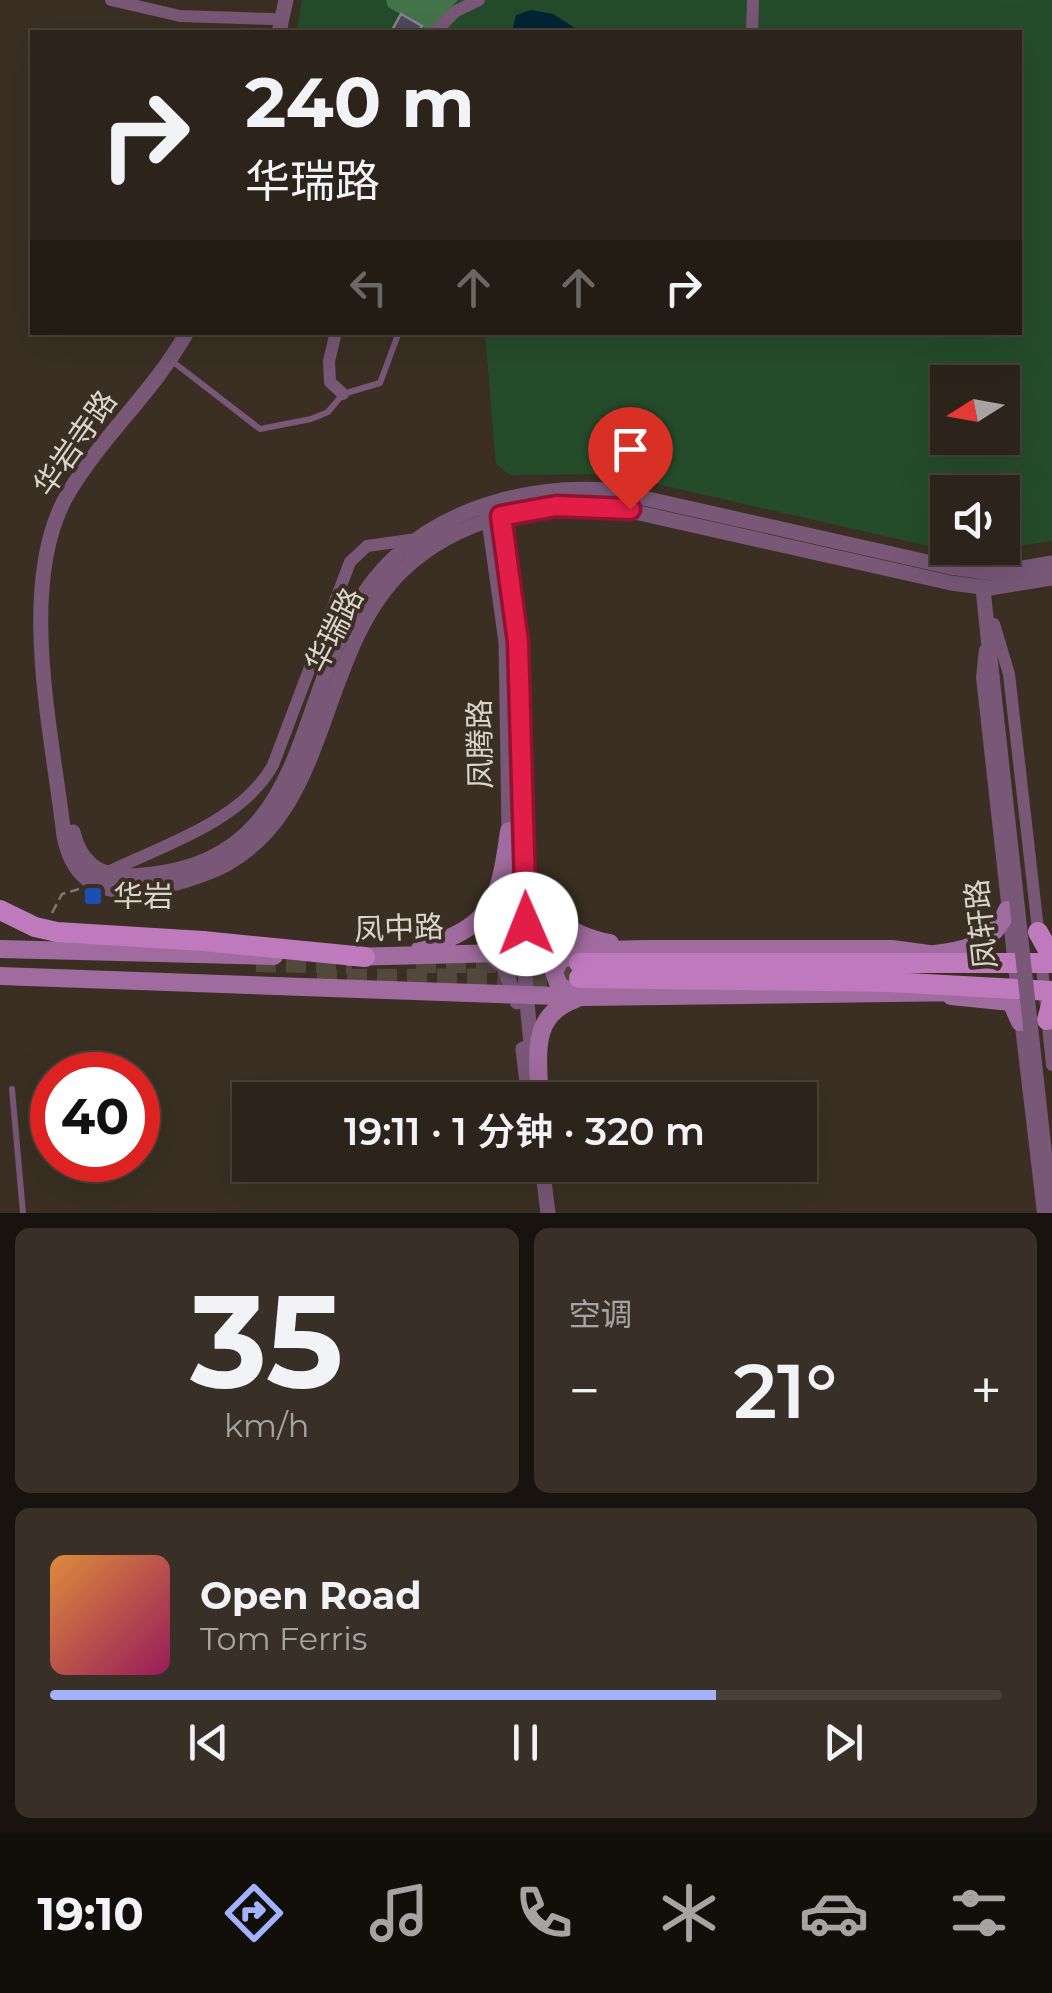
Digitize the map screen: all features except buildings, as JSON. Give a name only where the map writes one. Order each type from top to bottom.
[{"type":"main road","points":[[402,956],[444,941],[484,918],[502,886],[509,831]]},
{"type":"main road","points":[[524,869],[536,898],[564,926],[596,940],[645,949]]},
{"type":"main road","points":[[0,910],[34,927],[58,932],[365,957]]},
{"type":"main road","points":[[934,954],[980,945],[997,928],[1007,910]]},
{"type":"main road","points":[[620,950],[567,956],[556,966],[559,986],[580,979],[980,960],[1048,961],[1038,932]]},
{"type":"main road","name":"凤中路","points":[[0,949],[365,957],[645,949],[892,949],[980,960]]},
{"type":"main road","points":[[1,977],[43,960],[125,954]]},
{"type":"main road","name":"凤中路","points":[[1,977],[522,990],[546,996],[580,979],[940,996],[978,990]]},
{"type":"main road","points":[[580,979],[890,982],[1016,990],[1049,1001]]},
{"type":"main road","points":[[539,1082],[540,1031],[580,979]]},
{"type":"main road","points":[[940,996],[1011,1002],[1020,1022]]},
{"type":"street","points":[[111,0],[180,16],[274,28]]},
{"type":"street","points":[[274,28],[278,0]]},
{"type":"street","points":[[274,28],[286,0]]},
{"type":"street","points":[[437,30],[460,5],[479,0]]},
{"type":"street","points":[[752,30],[753,0]]},
{"type":"street","name":"华岩寺路","points":[[173,362],[186,335]]},
{"type":"street","name":"华岩寺路","points":[[101,879],[74,867],[64,836],[42,633],[43,570],[52,529],[68,493],[194,335]]},
{"type":"street","points":[[335,335],[329,361],[330,382],[344,394]]},
{"type":"street","name":"华瑞路","points":[[101,879],[152,873],[202,860],[246,834],[264,816],[290,774],[345,624],[380,572],[417,538],[557,489],[608,490],[950,567],[993,572],[1052,563]]},
{"type":"street","name":"华瑞路","points":[[101,879],[131,890],[182,882],[230,862],[254,846],[273,827],[302,781],[346,654],[372,608],[426,551],[494,511],[556,506],[630,509],[986,588],[1052,578]]},
{"type":"street","name":"凤腾路","points":[[494,511],[506,642],[509,831],[521,952]]},
{"type":"street","name":"凤腾路","points":[[494,511],[518,642],[524,869],[522,990],[535,1082]]},
{"type":"street","points":[[101,879],[240,804],[267,776],[350,562],[367,546],[417,538]]},
{"type":"street","name":"凤轩路","points":[[986,588],[1052,1142]]},
{"type":"street","name":"凤轩路","points":[[990,626],[982,677],[1042,1213]]},
{"type":"street","name":"凤轩路","points":[[990,626],[1009,674],[1038,932]]},
{"type":"street","name":"凤轩路","points":[[996,676],[1051,1213]]},
{"type":"street","points":[[486,953],[504,967],[522,990],[528,1082]]},
{"type":"street","name":"凤轩路","points":[[1048,961],[1052,1065]]},
{"type":"street","points":[[544,1182],[548,1213]]},
{"type":"lane","points":[[173,362],[260,429],[311,419],[328,412],[344,394],[380,383],[398,335]]},
{"type":"lane","points":[[12,1089],[23,1213]]},
{"type":"path","points":[[37,918],[56,912],[62,894],[101,879]]},
{"type":"green space","points":[[302,0],[1052,0],[1052,541],[1020,546],[1020,475],[930,475],[930,546],[614,474],[510,475],[496,464],[485,335],[1022,335],[1022,30],[296,30]]},
{"type":"green space","points":[[386,0],[458,0],[431,30],[388,7]]},
{"type":"water","points":[[531,10],[553,14],[578,30],[512,30],[516,15]]},
{"type":"tunnel","points":[[256,962],[352,964]]},
{"type":"tunnel","points":[[416,963],[572,963]]},
{"type":"tunnel","points":[[317,979],[573,978]]},
{"type":"place","name":"华岩","points":[[93,896]]},
{"type":"route","points":[[526,924],[518,642],[501,516],[582,504],[630,509]]}]
